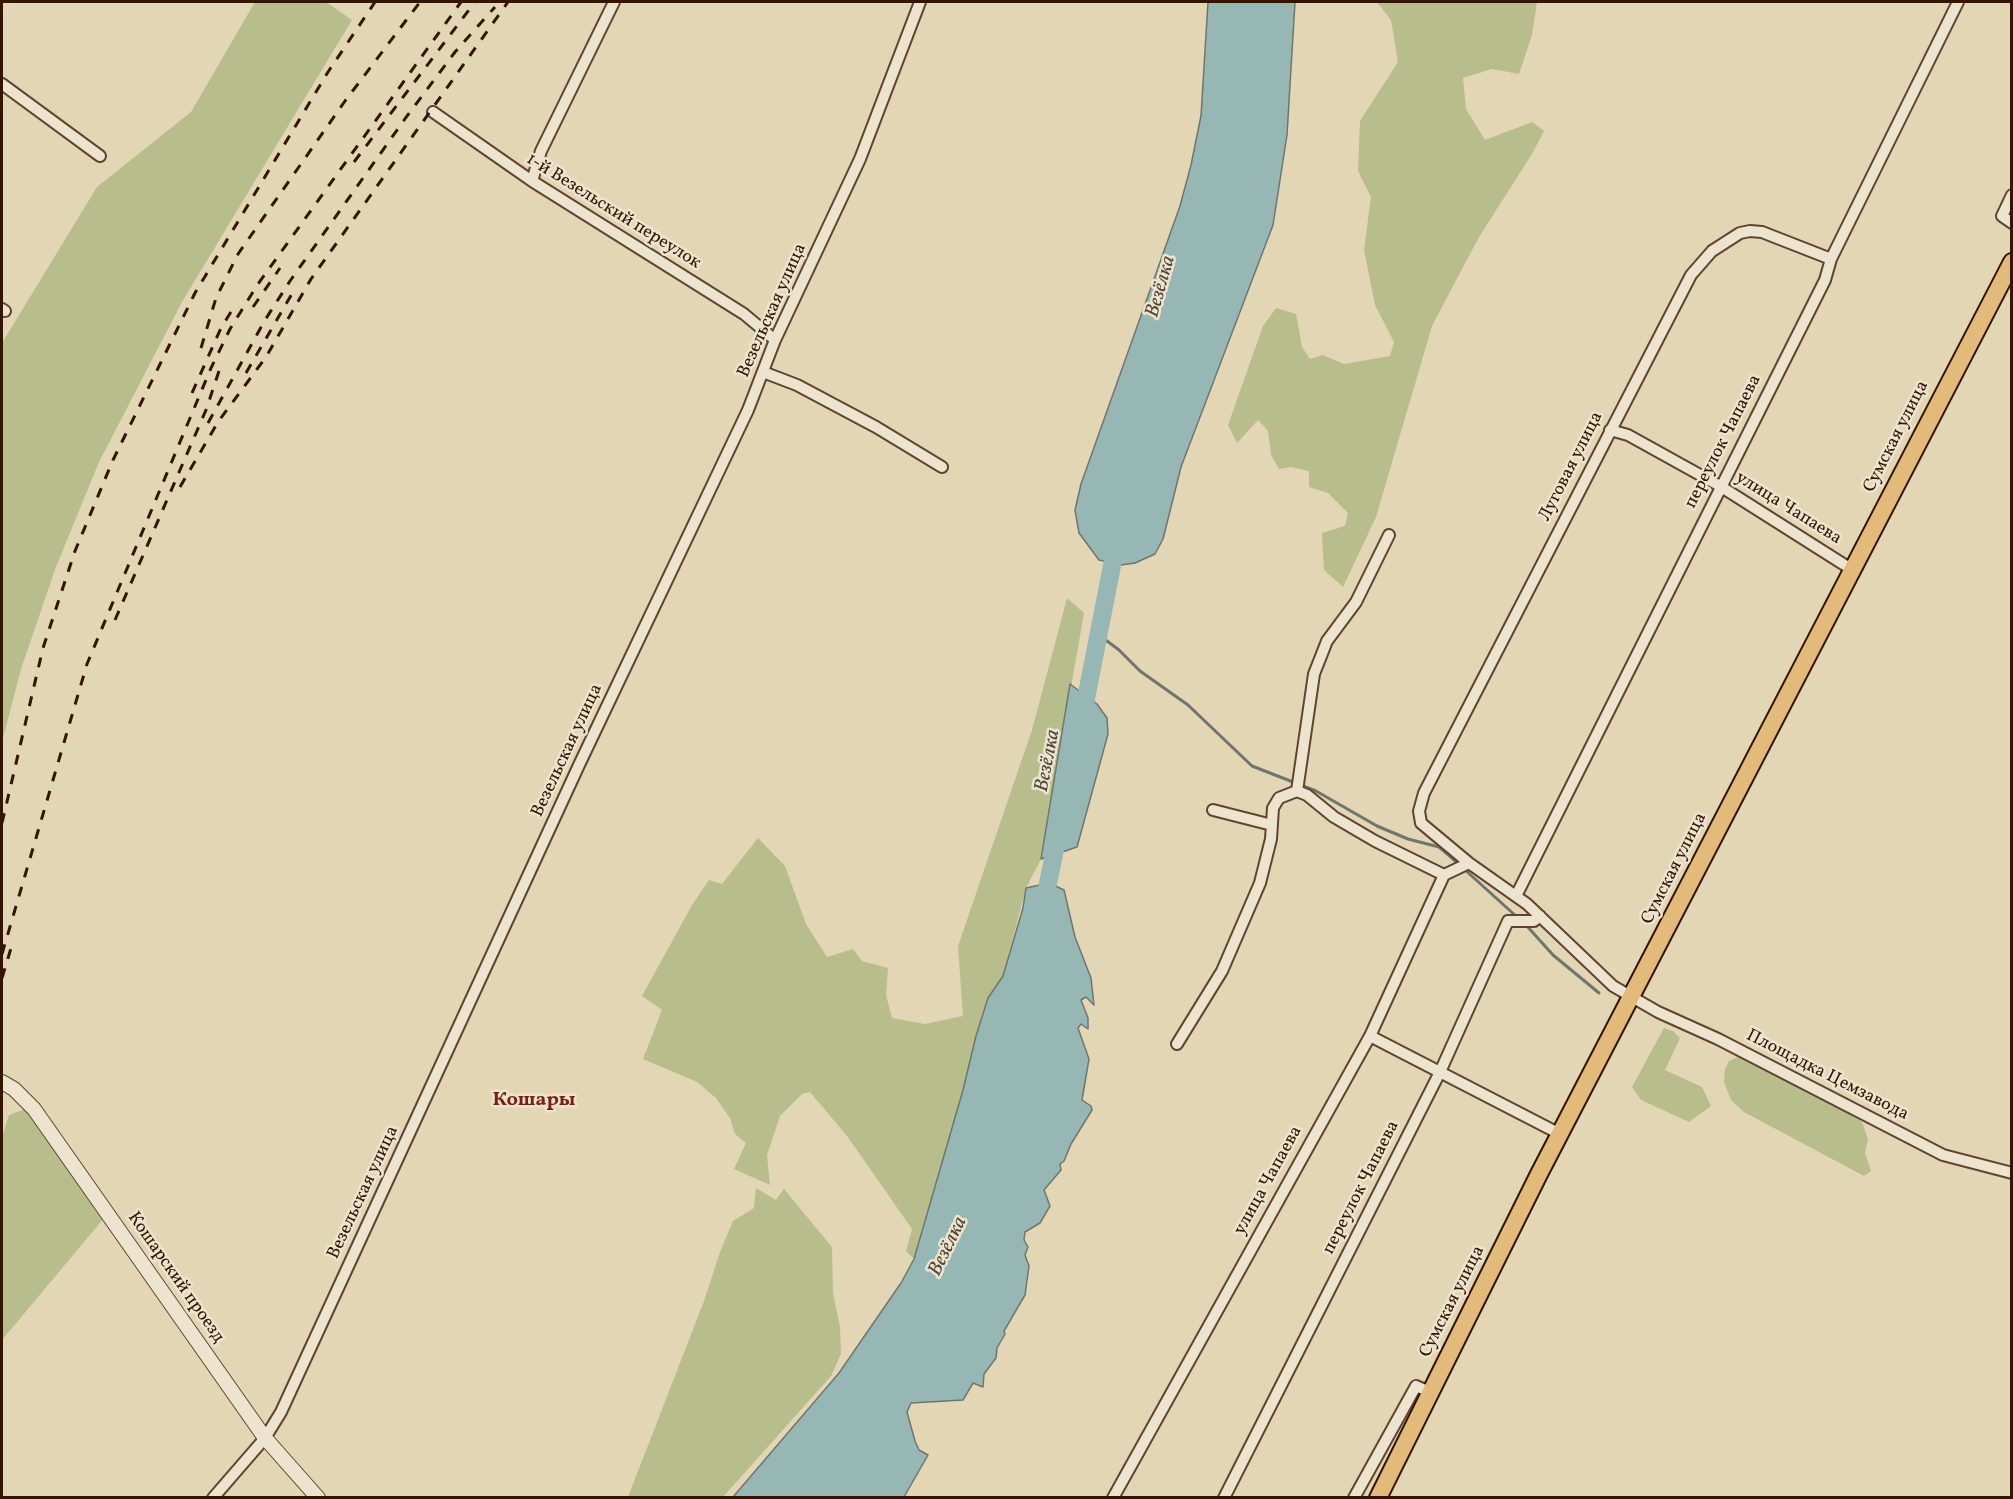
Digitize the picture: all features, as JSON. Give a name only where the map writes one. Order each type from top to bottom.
[{"type":"main road","name":"Сумская улица","points":[[1378,1497],[1560,1134],[2012,262]]},
{"type":"street","points":[[532,181],[541,151],[614,2]]},
{"type":"street","name":"Везельская улица","points":[[213,1497],[265,1438],[281,1413],[860,159],[920,2]]},
{"type":"street","name":"переулок Чапаева","points":[[1516,896],[1825,280],[1831,259],[1958,2]]},
{"type":"street","points":[[2,84],[100,156]]},
{"type":"street","name":"1-й Везельский переулок","points":[[433,112],[532,181],[744,314],[775,340]]},
{"type":"street","points":[[2012,195],[2002,216],[2012,223]]},
{"type":"street","name":"Луговая улица","points":[[1469,863],[1421,822],[1419,811],[1424,793],[1691,275],[1712,251],[1740,233],[1750,231],[1762,232],[1831,259]]},
{"type":"street","points":[[763,372],[797,385],[876,427],[942,467]]},
{"type":"street","name":"улица Чапаева","points":[[1610,429],[1628,435],[1720,486],[1851,569]]},
{"type":"street","points":[[1297,791],[1314,674],[1327,641],[1356,602],[1389,535]]},
{"type":"street","points":[[1177,1044],[1222,971],[1260,883],[1272,825],[1273,808],[1279,798],[1297,791],[1307,795],[1334,817],[1375,841],[1444,875],[1469,863],[1516,896],[1613,986],[1631,996]]},
{"type":"street","points":[[1213,810],[1272,825]]},
{"type":"street","name":"улица Чапаева","points":[[1113,1497],[1370,1036],[1444,875]]},
{"type":"street","name":"переулок Чапаева","points":[[1224,1497],[1440,1072],[1508,921],[1534,921],[1540,916]]},
{"type":"street","name":"Площадка Цемзавода","points":[[1631,996],[1943,1155],[2012,1173]]},
{"type":"street","points":[[1370,1036],[1560,1134]]},
{"type":"street","name":"Кошарский проезд","points":[[2,1082],[24,1098],[51,1132],[265,1438],[318,1497]]},
{"type":"street","points":[[1354,1497],[1416,1386],[1430,1392]]},
{"type":"green space","points":[[255,2],[326,2],[352,20],[182,302],[99,462],[56,567],[21,669],[2,742],[2,343],[97,187],[191,112]]},
{"type":"green space","points":[[1377,2],[1537,2],[1532,35],[1519,74],[1492,69],[1463,78],[1466,109],[1485,140],[1532,122],[1544,131],[1479,237],[1432,326],[1376,517],[1343,587],[1324,570],[1322,533],[1345,526],[1348,513],[1328,493],[1309,487],[1309,471],[1291,467],[1279,469],[1271,455],[1268,431],[1258,420],[1237,443],[1228,425],[1263,326],[1276,308],[1296,314],[1302,347],[1310,359],[1323,355],[1344,364],[1390,356],[1394,342],[1375,305],[1364,250],[1371,197],[1358,171],[1360,121],[1398,62],[1391,20]]},
{"type":"green space","points":[[1067,598],[1084,613],[1041,859],[1026,888],[1003,976],[988,998],[914,1259],[906,1251],[912,1229],[847,1136],[810,1092],[802,1094],[780,1116],[767,1155],[770,1185],[734,1169],[746,1143],[735,1134],[730,1118],[716,1098],[697,1082],[643,1059],[662,1010],[642,996],[692,905],[709,880],[722,884],[758,838],[785,866],[806,924],[827,957],[853,949],[862,961],[888,968],[886,995],[892,1018],[925,1024],[963,1016],[958,946],[1032,730]]},
{"type":"green space","points":[[1664,1028],[1673,1031],[1680,1038],[1665,1070],[1702,1087],[1711,1106],[1689,1122],[1641,1100],[1632,1087]]},
{"type":"green space","points":[[1738,1057],[1821,1097],[1862,1122],[1868,1139],[1865,1153],[1871,1171],[1864,1176],[1744,1112],[1731,1100],[1724,1082],[1725,1069],[1729,1061]]},
{"type":"green space","points":[[28,1108],[104,1218],[2,1340],[2,1137],[9,1115]]},
{"type":"green space","points":[[756,1188],[776,1200],[784,1189],[832,1247],[833,1293],[840,1327],[841,1354],[831,1376],[723,1497],[628,1497],[704,1301],[720,1252],[733,1221],[754,1208]]},
{"type":"water","points":[[1208,2],[1295,2],[1287,135],[1273,225],[1181,467],[1163,539],[1155,554],[1135,563],[1121,565],[1099,560],[1079,533],[1075,510],[1081,484],[1180,206],[1191,165],[1201,116]]},
{"type":"water","points":[[1070,684],[1097,704],[1107,718],[1108,734],[1077,847],[1041,859]]},
{"type":"water","points":[[1049,883],[1064,890],[1075,937],[1091,978],[1094,1005],[1086,997],[1081,1000],[1088,1018],[1088,1029],[1081,1024],[1078,1028],[1089,1059],[1082,1100],[1091,1106],[1092,1110],[1071,1144],[1064,1161],[1060,1164],[1061,1170],[1044,1190],[1050,1206],[1040,1223],[1025,1232],[1024,1240],[1028,1247],[1025,1255],[1029,1266],[1025,1295],[1004,1331],[1005,1334],[997,1348],[996,1358],[984,1374],[983,1387],[973,1383],[963,1400],[911,1403],[907,1412],[915,1441],[919,1450],[928,1455],[904,1497],[733,1497],[839,1373],[901,1283],[914,1259],[963,1090],[976,1036],[988,998],[1003,976],[1023,908],[1026,888]]},
{"type":"waterway","name":"Везёлка","points":[[1082,719],[1117,540]]},
{"type":"waterway","points":[[1099,635],[1119,650],[1140,671],[1188,705],[1252,766],[1316,791],[1377,826],[1408,839],[1439,847],[1459,864]]},
{"type":"waterway","name":"Везёлка","points":[[1043,907],[1059,831]]},
{"type":"waterway","points":[[1464,869],[1517,917]]},
{"type":"waterway","points":[[1526,925],[1553,955],[1599,993]]},
{"type":"railway","points":[[2,823],[43,648],[75,551],[113,460],[195,293],[328,72],[375,2]]},
{"type":"railway","points":[[201,348],[216,298],[238,254],[345,101],[420,2]]},
{"type":"railway","points":[[2,954],[87,664],[211,368],[230,329],[258,284],[461,2]]},
{"type":"railway","points":[[354,162],[475,2]]},
{"type":"railway","points":[[180,487],[218,422],[266,357],[311,279],[508,2]]},
{"type":"railway","points":[[208,423],[265,320],[290,281],[407,116],[455,52],[495,7]]},
{"type":"railway","points":[[253,307],[280,268]]},
{"type":"railway","points":[[246,373],[293,292]]},
{"type":"railway","points":[[192,393],[221,328],[234,307]]},
{"type":"railway","points":[[115,620],[206,410],[220,368]]},
{"type":"railway","points":[[2,978],[12,945]]},
{"type":"district","name":"Кошары","points":[[534,1101]]}]
